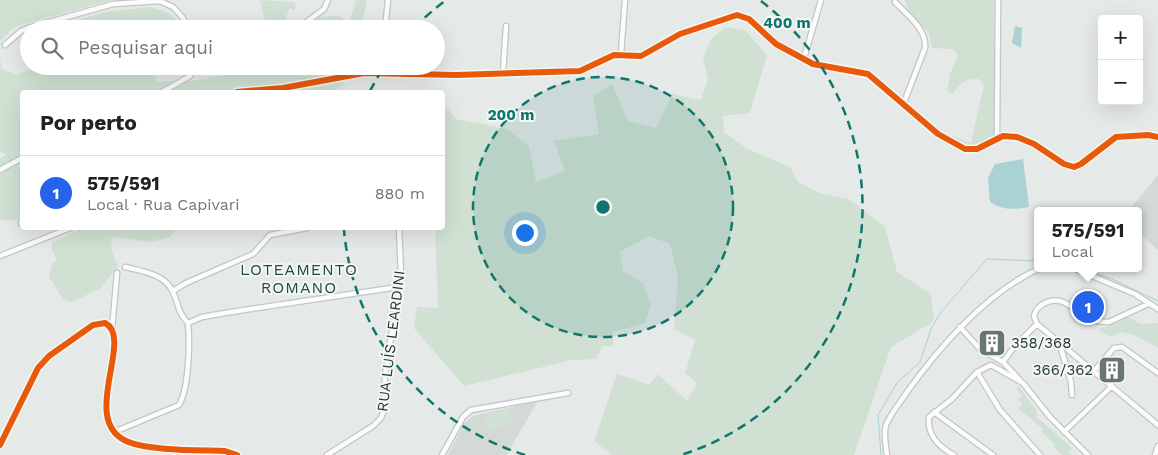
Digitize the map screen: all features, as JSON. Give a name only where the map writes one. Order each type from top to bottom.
[{"type":"street","points":[[309,20],[324,9],[328,0]]},
{"type":"street","points":[[387,20],[388,0]]},
{"type":"street","points":[[621,54],[625,0]]},
{"type":"street","points":[[804,58],[820,0]]},
{"type":"street","points":[[997,138],[998,0]]},
{"type":"street","points":[[57,20],[114,4],[160,1],[173,7],[184,20]]},
{"type":"street","points":[[895,2],[920,29],[926,40],[925,48],[902,105]]},
{"type":"street","points":[[445,75],[503,72],[536,74],[580,71],[608,57],[621,54],[641,56],[680,34],[737,15],[744,16],[769,40],[822,67],[868,74],[902,105],[946,140],[965,149],[977,149],[997,138],[1023,138],[1059,162],[1074,167],[1081,164],[1116,137],[1148,135],[1158,137]]},
{"type":"street","points":[[503,72],[506,26]]},
{"type":"street","points":[[5,46],[20,31]]},
{"type":"street","points":[[166,90],[186,80],[190,75]]},
{"type":"street","points":[[260,90],[283,88],[353,75]]},
{"type":"street","points":[[0,170],[20,159]]},
{"type":"street","points":[[0,256],[64,230]]},
{"type":"street","points":[[173,291],[186,283],[253,254],[270,235],[288,230]]},
{"type":"street","name":"RUA LUÍS LEARDINI","points":[[327,455],[366,432],[381,418],[384,410],[385,376],[398,287],[402,273],[398,230]]},
{"type":"street","points":[[114,432],[179,405],[184,395],[189,338],[188,324],[179,314],[173,291],[162,279],[150,272],[125,267]]},
{"type":"street","points":[[887,455],[885,432],[892,414],[939,350],[960,327],[1017,281],[1034,271]]},
{"type":"street","points":[[1082,272],[1134,294],[1158,309]]},
{"type":"street","points":[[117,273],[112,329],[114,346],[106,403],[110,425],[114,432],[121,439],[139,445],[225,451],[237,455]]},
{"type":"street","points":[[188,324],[202,317],[230,312],[398,287]]},
{"type":"street","points":[[1148,304],[1108,322],[1090,318],[1069,304],[1053,300],[1044,304],[1035,312],[1037,324],[1158,425]]},
{"type":"street","points":[[0,445],[38,368],[43,362],[94,325],[105,323],[112,329]]},
{"type":"street","points":[[1003,362],[1014,347],[1037,324]]},
{"type":"street","points":[[960,327],[980,349],[1003,362],[1064,432],[1088,455]]},
{"type":"street","points":[[1058,341],[1071,382],[1072,395]]},
{"type":"street","points":[[1094,371],[1114,348],[1122,347],[1158,373]]},
{"type":"street","points":[[954,455],[939,446],[932,436],[929,417],[952,399],[977,372],[991,365],[1023,383]]},
{"type":"street","points":[[977,372],[1000,410],[1040,455]]},
{"type":"street","points":[[1064,432],[1112,386]]},
{"type":"street","points":[[442,455],[464,417],[471,410],[568,393]]},
{"type":"street","points":[[934,412],[993,455]]},
{"type":"street","points":[[1155,455],[1158,446]]},
{"type":"shaded area","points":[[1158,175],[1158,250],[1142,236],[1142,207],[1131,207]]},
{"type":"shaded area","points":[[538,401],[506,455],[448,455],[464,423],[473,416]]},
{"type":"green space","points":[[0,0],[111,0],[39,20],[20,20],[20,25],[14,27],[0,42]]},
{"type":"green space","points":[[260,0],[294,2],[297,7],[294,10],[290,8],[286,17],[288,20],[265,20]]},
{"type":"green space","points":[[356,0],[367,0],[363,20],[350,20]]},
{"type":"green space","points":[[905,0],[994,0],[995,135],[992,137],[970,148],[952,140],[952,136],[971,143],[984,85],[979,79],[970,79],[961,84],[952,94],[947,91],[951,71],[958,55],[953,49],[932,48],[929,33],[909,12]]},
{"type":"green space","points":[[149,7],[164,11],[176,20],[77,20],[106,12]]},
{"type":"green space","points":[[336,16],[340,16],[344,20],[300,20]]},
{"type":"green space","points":[[726,27],[746,31],[767,55],[750,113],[723,116],[724,132],[746,148],[790,167],[798,182],[822,194],[849,199],[885,227],[897,272],[931,294],[934,321],[891,347],[854,455],[612,455],[594,441],[617,374],[649,385],[658,374],[687,401],[697,383],[685,373],[695,340],[674,329],[678,278],[670,244],[649,236],[620,252],[623,271],[643,283],[651,305],[645,323],[613,332],[613,346],[603,346],[596,359],[572,360],[464,386],[414,328],[417,307],[438,308],[435,230],[445,230],[445,110],[447,108],[456,119],[507,129],[529,146],[536,182],[565,171],[554,141],[599,134],[593,96],[612,84],[628,121],[656,128],[672,94],[701,100],[708,79],[703,59],[711,39]]},
{"type":"green space","points":[[0,59],[2,69],[16,75],[155,75],[156,82],[192,81],[224,75],[343,75],[344,84],[336,90],[20,90],[20,220],[0,220],[0,159],[7,154],[0,152]]},
{"type":"green space","points":[[77,230],[175,230],[170,237],[150,242],[115,237],[111,239],[112,252],[118,266],[101,288],[72,302],[63,299],[49,277],[52,264],[57,259],[52,250],[52,242],[78,231]]},
{"type":"green space","points":[[1125,315],[1140,324],[1158,323],[1158,348],[1134,335],[1121,332],[1110,337],[1098,329],[1109,326]]},
{"type":"green space","points":[[1018,386],[1036,409],[1037,417],[1072,448],[1069,452],[1073,455],[1063,455],[1054,448],[1055,445],[1042,432],[1043,429],[1018,408],[1023,404],[1018,399],[1022,396],[1016,388]]},
{"type":"green space","points":[[508,409],[512,424],[489,431],[485,415]]},
{"type":"water","points":[[1015,26],[1022,28],[1021,48],[1012,43]]},
{"type":"water","points":[[1023,159],[1029,207],[1008,209],[990,202],[988,178],[995,164]]},
{"type":"waterway","points":[[881,455],[878,415],[897,383],[920,362],[931,329],[941,312],[987,259],[1034,261]]},
{"type":"waterway","points":[[1094,272],[1158,301]]},
{"type":"cycle path","points":[[445,75],[580,71],[614,55],[641,56],[680,34],[737,15],[749,19],[776,44],[813,64],[868,74],[938,134],[965,149],[977,149],[1003,136],[1017,137],[1034,144],[1064,164],[1074,167],[1081,164],[1116,137],[1148,135],[1158,137]]},
{"type":"cycle path","points":[[260,90],[283,88],[353,75]]},
{"type":"cycle path","points":[[0,445],[38,368],[49,356],[93,325],[105,323],[113,331],[114,345],[107,398],[107,415],[113,430],[126,441],[147,447],[225,451],[237,455]]},
{"type":"place","name":"575/591","points":[[1088,307]]},
{"type":"place","name":"358/368","points":[[992,343]]},
{"type":"place","name":"366/362","points":[[1112,370]]},
{"type":"district","name":"LOTEAMENTO ROMANO","points":[[299,278]]}]
